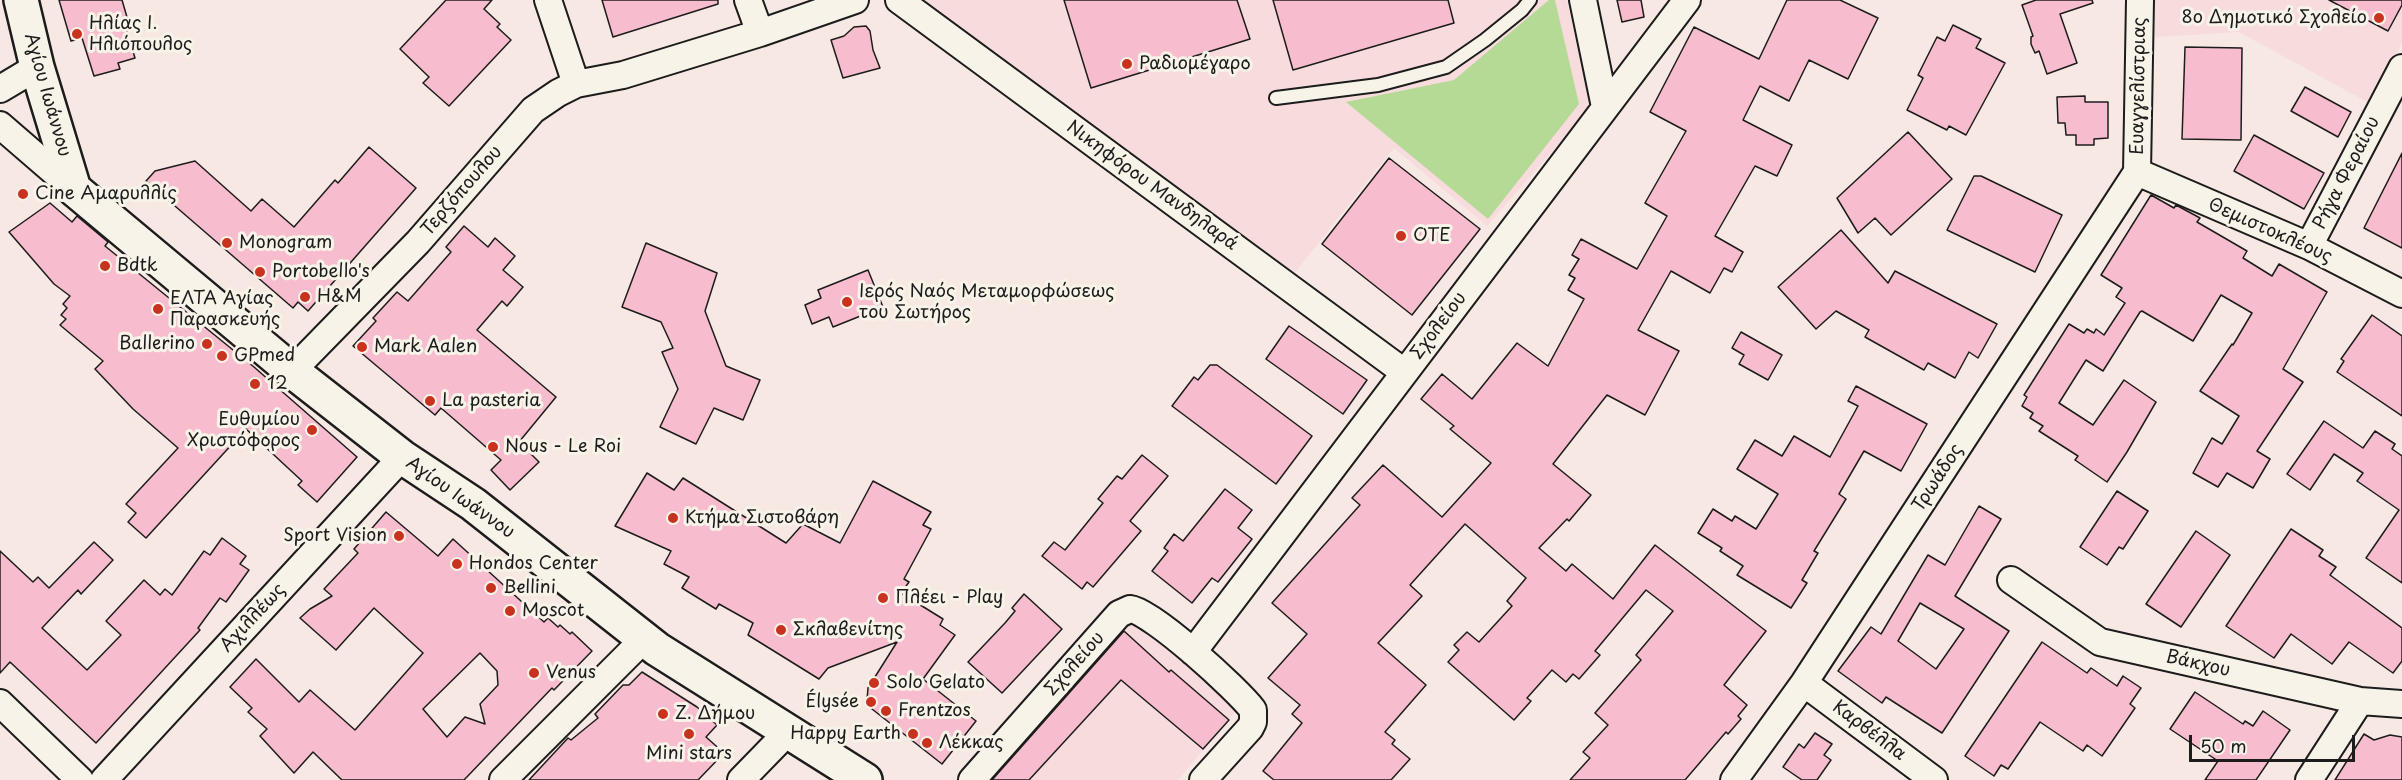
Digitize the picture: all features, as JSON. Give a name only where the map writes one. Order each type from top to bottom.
[{"type":"street","name":"Αγίου Ιωάννου","points":[[21,0],[37,67],[74,189]]},
{"type":"street","points":[[548,0],[576,84],[623,75],[760,33],[855,0]]},
{"type":"street","points":[[748,0],[760,33]]},
{"type":"street","name":"Νικηφόρου Μανδηλαρά","points":[[899,0],[1404,372]]},
{"type":"street","points":[[1583,0],[1605,107]]},
{"type":"street","name":"Σχολείου","points":[[1193,652],[1687,0]]},
{"type":"street","name":"Ευαγγελίστριας","points":[[2137,172],[2140,0]]},
{"type":"street","points":[[0,89],[37,67]]},
{"type":"street","name":"Ρήγα Φεραίου","points":[[2309,246],[2402,68]]},
{"type":"street","name":"Τερζόπουλου","points":[[292,371],[418,242],[533,110],[576,84]]},
{"type":"street","name":"Αγίου Ιωάννου","points":[[0,125],[292,371],[402,457],[473,504],[644,639],[865,780]]},
{"type":"street","name":"Θεμιστοκλέους","points":[[2137,172],[2309,246],[2402,294]]},
{"type":"street","name":"Τρωάδος","points":[[1734,780],[1804,682],[2137,172]]},
{"type":"street","name":"Αχιλλέως","points":[[104,780],[402,457]]},
{"type":"street","name":"Βάκχου","points":[[2011,580],[2100,642],[2360,701],[2402,704]]},
{"type":"street","name":"Σχολείου","points":[[972,780],[1124,610],[1130,609],[1142,612],[1193,652],[1249,705],[1254,716],[1250,728],[1203,780]]},
{"type":"street","points":[[504,780],[644,639]]},
{"type":"street","name":"Καρβέλλα","points":[[1804,682],[1934,780]]},
{"type":"street","points":[[2308,780],[2360,701]]},
{"type":"street","points":[[0,703],[80,780]]},
{"type":"street","points":[[741,780],[777,743]]},
{"type":"lane","points":[[1276,98],[1378,85],[1446,67],[1485,40],[1522,10],[1530,0]]},
{"type":"shaded area","points":[[924,0],[1567,0],[1590,108],[1487,226],[1394,148],[1289,280]]},
{"type":"shaded area","points":[[2155,0],[2402,0],[2402,43],[2369,103],[2239,32],[2155,37]]},
{"type":"shaded area","points":[[1133,614],[1239,707],[1178,780],[984,780]]},
{"type":"green space","points":[[1549,0],[1555,0],[1579,104],[1488,219],[1346,102],[1454,80]]},
{"type":"building","points":[[59,0],[122,0],[129,24],[125,25],[135,58],[118,63],[120,69],[94,76],[82,38],[71,41]]},
{"type":"building","points":[[446,0],[492,0],[484,9],[500,24],[497,27],[511,40],[449,106],[423,83],[429,77],[400,49]]},
{"type":"building","points":[[602,0],[718,0],[718,4],[613,37]]},
{"type":"building","name":"Ραδιομέγαρο","points":[[1064,0],[1237,0],[1250,39],[1091,88]]},
{"type":"building","points":[[1273,0],[1448,0],[1454,23],[1293,70]]},
{"type":"building","points":[[1617,0],[1641,0],[1644,17],[1622,22]]},
{"type":"building","points":[[1787,0],[1840,0],[1878,18],[1848,79],[1809,60],[1789,101],[1760,86],[1743,120],[1792,145],[1777,176],[1755,166],[1715,236],[1743,252],[1732,272],[1724,268],[1710,293],[1671,271],[1638,330],[1679,351],[1645,415],[1607,395],[1553,464],[1591,495],[1569,521],[1567,519],[1539,548],[1566,571],[1572,564],[1613,599],[1655,545],[1766,631],[1724,685],[1747,705],[1738,716],[1741,719],[1728,734],[1726,732],[1685,780],[1570,780],[1590,758],[1583,752],[1608,725],[1595,713],[1641,660],[1636,655],[1673,611],[1646,590],[1595,651],[1600,655],[1579,679],[1573,674],[1566,682],[1552,670],[1527,698],[1531,701],[1514,720],[1448,662],[1459,650],[1454,645],[1467,632],[1479,642],[1512,606],[1507,601],[1526,578],[1465,524],[1410,585],[1422,596],[1378,643],[1426,685],[1385,732],[1395,740],[1392,744],[1410,759],[1391,780],[1274,780],[1263,771],[1302,723],[1292,714],[1300,705],[1268,678],[1307,634],[1272,603],[1360,505],[1352,498],[1383,465],[1442,517],[1491,463],[1450,429],[1454,426],[1421,399],[1442,374],[1472,399],[1517,343],[1548,366],[1584,299],[1568,290],[1575,278],[1569,275],[1579,259],[1572,255],[1581,239],[1637,269],[1667,216],[1645,203],[1686,131],[1650,112],[1694,27],[1759,59]]},
{"type":"building","points":[[2036,0],[2092,0],[2093,3],[2060,14],[2077,63],[2047,74],[2039,51],[2035,53],[2031,44],[2033,36],[2022,5]]},
{"type":"building","name":"8ο Δημοτικό Σχολείο","points":[[2329,0],[2402,0],[2402,5],[2388,31]]},
{"type":"building","points":[[1953,25],[1981,39],[1976,48],[2005,63],[1966,135],[1949,126],[1947,130],[1907,110],[1923,78],[1918,75],[1937,37],[1945,41]]},
{"type":"building","points":[[866,26],[870,31],[873,50],[880,68],[843,78],[831,40],[844,36],[854,27]]},
{"type":"building","points":[[2185,47],[2242,48],[2241,140],[2182,139]]},
{"type":"building","points":[[2305,87],[2351,112],[2338,137],[2291,111]]},
{"type":"building","points":[[2085,96],[2085,102],[2108,102],[2108,138],[2094,139],[2094,145],[2076,145],[2076,135],[2066,135],[2065,123],[2058,123],[2057,97]]},
{"type":"building","points":[[1908,132],[1952,179],[1891,235],[1875,218],[1858,233],[1837,198]]},
{"type":"building","points":[[2254,135],[2324,173],[2304,209],[2234,171]]},
{"type":"building","points":[[369,147],[416,188],[308,311],[298,302],[293,308],[146,181],[155,171],[195,161],[251,211],[262,199],[294,227],[335,180],[338,183]]},
{"type":"building","points":[[2402,153],[2402,248],[2364,228]]},
{"type":"building","name":"ΟΤΕ","points":[[1389,158],[1480,229],[1412,315],[1322,244]]},
{"type":"building","points":[[1974,176],[1981,176],[2062,215],[2035,272],[1947,230]]},
{"type":"building","points":[[2151,195],[2174,208],[2176,205],[2200,218],[2197,222],[2247,251],[2243,258],[2272,276],[2279,264],[2327,292],[2283,369],[2303,382],[2257,451],[2270,459],[2253,488],[2227,473],[2218,487],[2193,473],[2212,438],[2222,444],[2239,416],[2200,391],[2233,345],[2252,313],[2221,295],[2193,341],[2142,311],[2140,312],[2103,371],[2086,360],[2059,403],[2093,425],[2124,380],[2156,402],[2107,482],[2075,460],[2078,456],[2039,431],[2043,426],[2030,418],[2033,413],[2022,406],[2027,397],[2024,395],[2069,324],[2084,333],[2087,329],[2094,333],[2096,329],[2104,335],[2125,303],[2116,297],[2122,288],[2101,275]]},
{"type":"building","points":[[50,203],[72,222],[77,216],[108,242],[105,246],[254,367],[357,457],[317,502],[298,485],[302,481],[246,429],[146,538],[128,522],[136,513],[126,504],[178,448],[133,409],[95,369],[103,361],[60,325],[66,319],[61,315],[67,308],[63,304],[70,296],[54,284],[9,232]]},
{"type":"building","points":[[464,226],[488,247],[495,238],[515,256],[503,270],[523,287],[507,306],[502,301],[477,330],[556,397],[519,442],[539,462],[510,490],[491,470],[501,460],[441,408],[435,415],[353,346],[376,321],[373,318],[397,292],[408,301],[451,252],[446,247]]},
{"type":"building","points":[[1841,230],[1888,283],[1895,271],[1997,324],[1978,358],[1969,352],[1955,378],[1928,363],[1924,370],[1865,337],[1869,330],[1836,311],[1816,329],[1778,287]]},
{"type":"building","points":[[646,243],[717,273],[705,311],[726,366],[760,380],[743,420],[714,408],[696,444],[660,427],[678,389],[662,352],[673,348],[661,322],[622,307]]},
{"type":"building","name":"Ιερός Ναός Μεταμορφώσεως του Σωτήρος","points":[[868,270],[883,307],[833,327],[829,317],[812,324],[805,305],[821,298],[818,290]]},
{"type":"building","points":[[2372,315],[2402,336],[2402,416],[2337,372],[2344,361],[2341,359]]},
{"type":"building","points":[[1289,326],[1367,380],[1343,414],[1266,359]]},
{"type":"building","points":[[1741,332],[1782,355],[1768,380],[1739,364],[1744,355],[1732,348]]},
{"type":"building","points":[[1210,365],[1217,365],[1312,436],[1276,484],[1172,406],[1194,377],[1198,380]]},
{"type":"building","points":[[1856,386],[1927,424],[1901,471],[1864,451],[1839,494],[1846,499],[1814,551],[1818,553],[1802,580],[1807,583],[1791,608],[1737,575],[1743,566],[1720,551],[1722,548],[1698,533],[1713,509],[1732,521],[1735,516],[1756,529],[1778,494],[1737,469],[1755,440],[1782,456],[1794,436],[1830,457],[1858,406],[1848,401]]},
{"type":"building","points":[[2324,421],[2363,448],[2375,431],[2395,444],[2392,449],[2402,456],[2402,583],[2366,558],[2399,510],[2357,481],[2363,473],[2334,454],[2310,490],[2287,474]]},
{"type":"building","points":[[1142,455],[1168,476],[1130,521],[1141,531],[1093,587],[1087,582],[1082,589],[1042,556],[1054,542],[1065,550],[1103,503],[1098,499],[1117,476],[1122,479]]},
{"type":"building","points":[[647,473],[674,490],[683,478],[786,543],[803,524],[840,543],[873,481],[931,512],[923,525],[931,529],[904,579],[909,582],[901,593],[943,619],[940,625],[955,635],[923,679],[976,721],[942,764],[872,709],[867,700],[868,688],[897,642],[828,668],[819,679],[748,635],[753,623],[719,604],[716,609],[682,588],[689,577],[664,564],[671,551],[615,526]]},
{"type":"building","points":[[1225,489],[1252,510],[1238,528],[1252,539],[1218,582],[1212,578],[1192,603],[1152,571],[1168,551],[1164,548],[1174,534],[1183,541]]},
{"type":"building","points":[[2117,491],[2148,511],[2123,549],[2119,547],[2107,565],[2080,547]]},
{"type":"building","points":[[1979,506],[2001,519],[1955,596],[2009,631],[1942,733],[1886,697],[1882,703],[1838,671],[1871,627],[1881,634],[1928,555],[1945,565]],"holes":[[[1920,603],[1964,629],[1936,669],[1898,641]]]},
{"type":"building","points":[[386,512],[438,556],[453,539],[544,622],[548,618],[570,634],[572,632],[592,651],[554,690],[552,688],[464,780],[342,780],[313,752],[294,773],[260,736],[267,729],[248,712],[252,708],[230,687],[256,659],[299,702],[310,690],[355,730],[423,653],[374,608],[336,650],[300,618],[332,596],[324,589],[358,553],[354,549]],"holes":[[[480,653],[497,671],[498,685],[480,704],[485,724],[465,717],[447,737],[423,709]]]},
{"type":"building","points":[[2291,529],[2323,550],[2319,556],[2336,567],[2330,575],[2402,628],[2402,661],[2393,673],[2349,642],[2332,664],[2291,634],[2274,658],[2226,626]]},
{"type":"building","points":[[2196,531],[2230,555],[2181,627],[2146,604]]},
{"type":"building","points":[[222,538],[246,556],[240,564],[249,570],[226,602],[220,598],[198,628],[200,630],[96,743],[10,662],[0,673],[0,551],[33,582],[38,577],[49,588],[94,542],[113,560],[81,594],[78,590],[42,628],[87,670],[121,635],[106,621],[144,580],[160,595],[165,589],[172,595],[204,551],[210,555]]},
{"type":"building","points":[[1024,594],[1062,629],[1002,693],[968,662],[1015,611],[1012,608]]},
{"type":"building","points":[[1124,631],[1169,672],[1171,670],[1229,720],[1203,749],[1121,680],[1029,780],[992,780]]},
{"type":"building","points":[[2042,642],[2087,673],[2091,668],[2117,686],[2123,676],[2141,688],[2130,704],[2135,708],[2102,756],[2087,745],[2083,751],[2040,722],[2008,769],[2001,765],[1994,776],[1965,756]]},
{"type":"building","points":[[642,672],[697,707],[717,725],[706,737],[724,753],[698,780],[529,780],[568,738],[571,740],[598,718],[595,714],[623,685],[629,685]]},
{"type":"building","points":[[2195,692],[2243,724],[2245,721],[2253,726],[2263,711],[2290,730],[2256,780],[2205,780],[2218,761],[2170,729]]},
{"type":"building","points":[[1815,733],[1832,744],[1824,755],[1831,760],[1817,780],[1802,780],[1783,767],[1799,744],[1804,748]]},
{"type":"building","points":[[2364,734],[2374,740],[2390,735],[2402,737],[2402,780],[2335,780]]},
{"type":"place","name":"8ο Δημοτικό Σχολείο","points":[[2379,18]]},
{"type":"place","name":"Ηλίας Ι. Ηλιόπουλος","points":[[77,34]]},
{"type":"place","name":"Ραδιομέγαρο","points":[[1127,64]]},
{"type":"place","name":"Cine Αμαρυλλίς","points":[[23,194]]},
{"type":"place","name":"ΟΤΕ","points":[[1401,236]]},
{"type":"place","name":"Monogram","points":[[227,243]]},
{"type":"place","name":"Bdtk","points":[[105,266]]},
{"type":"place","name":"Portobello's","points":[[260,272]]},
{"type":"place","name":"H&M","points":[[305,297]]},
{"type":"place","name":"Ιερός Ναός Μεταμορφώσεως του Σωτήρος","points":[[847,302]]},
{"type":"place","name":"ΕΛΤΑ Αγίας Παρασκευής","points":[[158,309]]},
{"type":"place","name":"Ballerino","points":[[207,344]]},
{"type":"place","name":"Mark Aalen","points":[[362,347]]},
{"type":"place","name":"GPmed","points":[[222,356]]},
{"type":"place","name":"12","points":[[255,384]]},
{"type":"place","name":"La pasteria","points":[[430,401]]},
{"type":"place","name":"Ευθυμίου Χριστόφορος","points":[[312,430]]},
{"type":"place","name":"Nous - Le Roi","points":[[493,447]]},
{"type":"place","name":"Κτήμα Σιστοβάρη","points":[[673,518]]},
{"type":"place","name":"Sport Vision","points":[[399,536]]},
{"type":"place","name":"Hondos Center","points":[[457,564]]},
{"type":"place","name":"Bellini","points":[[491,588]]},
{"type":"place","name":"Πλέει - Play","points":[[883,598]]},
{"type":"place","name":"Moscot","points":[[510,611]]},
{"type":"place","name":"Σκλαβενίτης","points":[[781,630]]},
{"type":"place","name":"Venus","points":[[534,673]]},
{"type":"place","name":"Solo Gelato","points":[[874,683]]},
{"type":"place","name":"Élysée","points":[[871,702]]},
{"type":"place","name":"Frentzos","points":[[886,711]]},
{"type":"place","name":"Ζ. Δήμου","points":[[663,714]]},
{"type":"place","name":"Mini stars","points":[[689,734]]},
{"type":"place","name":"Happy Earth","points":[[913,734]]},
{"type":"place","name":"Λέκκας","points":[[927,743]]}]
